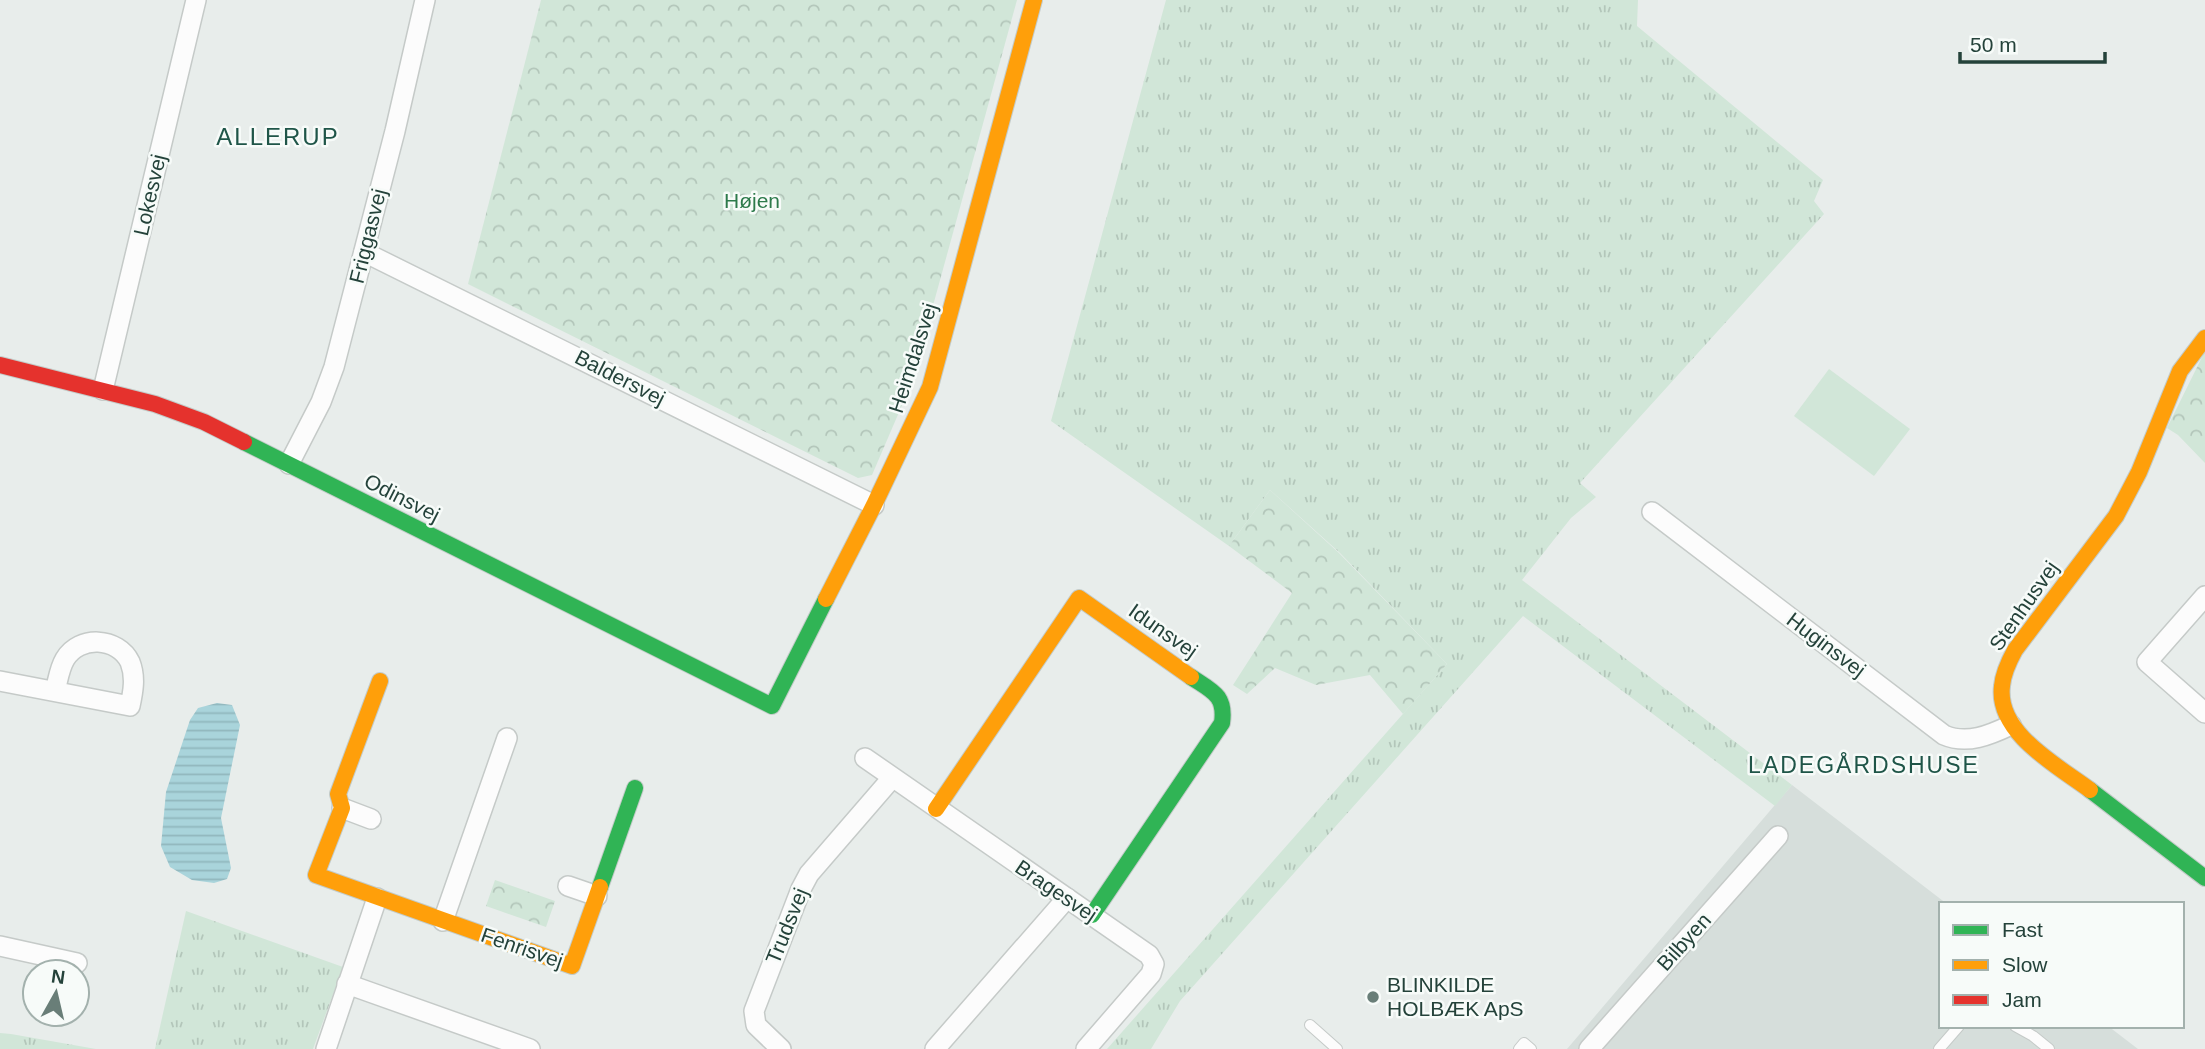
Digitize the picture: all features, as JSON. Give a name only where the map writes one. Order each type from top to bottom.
[{"type":"street","name":"Lokesvej","points":[[103,390],[196,0]]},
{"type":"street","name":"Friggasvej","points":[[289,464],[328,386],[364,252],[425,0]]},
{"type":"street","name":"Heimdalsvej","points":[[772,706],[920,411],[936,370],[1034,0]]},
{"type":"street","name":"Baldersvej","points":[[364,252],[874,505]]},
{"type":"street","name":"Stenhusvej","points":[[2201,867],[2025,741],[2004,714],[2000,691],[2007,664],[2015,650],[2116,516],[2139,472],[2180,371],[2205,338]]},
{"type":"street","name":"Odinsvej","points":[[0,365],[155,404],[204,422],[772,706]]},
{"type":"street","name":"Huginsvej","points":[[1652,512],[1944,735],[1961,741],[1995,733],[2011,725]]},
{"type":"street","points":[[2205,596],[2147,663],[2205,713]]},
{"type":"street","name":"Idunsvej","points":[[936,809],[1079,598],[1220,697],[1224,710],[1220,726],[1093,915]]},
{"type":"street","points":[[0,681],[55,691]]},
{"type":"street","name":"Fenrisvej","points":[[380,681],[338,794],[342,808],[316,875],[572,966],[635,788]]},
{"type":"street","points":[[443,920],[507,738]]},
{"type":"street","name":"Bragesvej","points":[[864,758],[1149,955],[1154,964],[1152,974],[1086,1049]]},
{"type":"street","name":"Trudsvej","points":[[781,1049],[756,1025],[754,1011],[801,889],[809,874],[892,778]]},
{"type":"street","points":[[342,808],[371,820]]},
{"type":"street","name":"Bilbyen","points":[[1589,1049],[1778,836]]},
{"type":"street","points":[[568,886],[597,896]]},
{"type":"street","points":[[326,1049],[377,898]]},
{"type":"street","points":[[935,1049],[1068,898]]},
{"type":"street","points":[[0,946],[54,958]]},
{"type":"street","points":[[347,984],[530,1049]]},
{"type":"lane","points":[[1310,1025],[1337,1049]]},
{"type":"lane","points":[[1939,1049],[1957,1028]]},
{"type":"lane","points":[[2019,1028],[2049,1049]]},
{"type":"lane","points":[[1519,1049],[1524,1043],[1531,1049]]},
{"type":"shaded area","points":[[1792,785],[1944,902],[1939,902],[1939,1028],[2111,1028],[2138,1049],[1567,1049]]},
{"type":"green space","name":"Højen","points":[[541,0],[1017,0],[912,382],[872,475],[858,478],[468,284]]},
{"type":"green space","points":[[1166,0],[1638,0],[1637,26],[1823,180],[1814,201],[1824,214],[1580,483],[1596,497],[1571,518],[1522,580],[1792,785],[1775,806],[1523,616],[1180,1001],[1151,1049],[1107,1049],[1447,664],[1340,553],[1270,490],[1229,546],[1051,421]]},
{"type":"green space","points":[[2205,351],[2205,463],[2178,435],[2167,428]]},
{"type":"green space","points":[[1829,369],[1910,429],[1874,476],[1794,416]]},
{"type":"green space","points":[[1270,490],[1339,553],[1447,664],[1403,714],[1370,675],[1316,685],[1275,668],[1247,694],[1233,685],[1292,593],[1229,546]]},
{"type":"green space","points":[[495,880],[555,901],[546,927],[486,906]]},
{"type":"green space","points":[[186,911],[343,967],[313,1049],[155,1049]]},
{"type":"green space","points":[[0,1033],[11,1034],[96,1049],[0,1049]]},
{"type":"water","points":[[217,703],[232,705],[240,725],[221,818],[231,868],[227,879],[214,883],[192,880],[170,867],[161,846],[166,792],[190,720],[198,708]]},
{"type":"traffic: fast","points":[[244,442],[772,706],[826,599]]},
{"type":"traffic: fast","points":[[1092,915],[1222,723],[1222,706],[1216,695],[1191,677]]},
{"type":"traffic: fast","points":[[600,887],[635,788]]},
{"type":"traffic: fast","points":[[2090,790],[2205,878]]},
{"type":"traffic: slow","points":[[826,599],[930,387],[1034,0]]},
{"type":"traffic: slow","points":[[2090,790],[2032,747],[2019,733],[2009,719],[2003,703],[2004,676],[2015,650],[2116,516],[2139,472],[2180,371],[2205,338]]},
{"type":"traffic: slow","points":[[936,809],[1079,598],[1191,677]]},
{"type":"traffic: slow","points":[[380,681],[338,794],[342,808],[316,875],[572,966],[600,887]]},
{"type":"traffic: jam","points":[[0,365],[155,404],[204,422],[244,442]]},
{"type":"place","name":"BLINKILDE HOLBÆK ApS","points":[[1373,997]]},
{"type":"district","name":"ALLERUP","points":[[278,137]]},
{"type":"district","name":"LADEGÅRDSHUSE","points":[[1864,765]]}]
